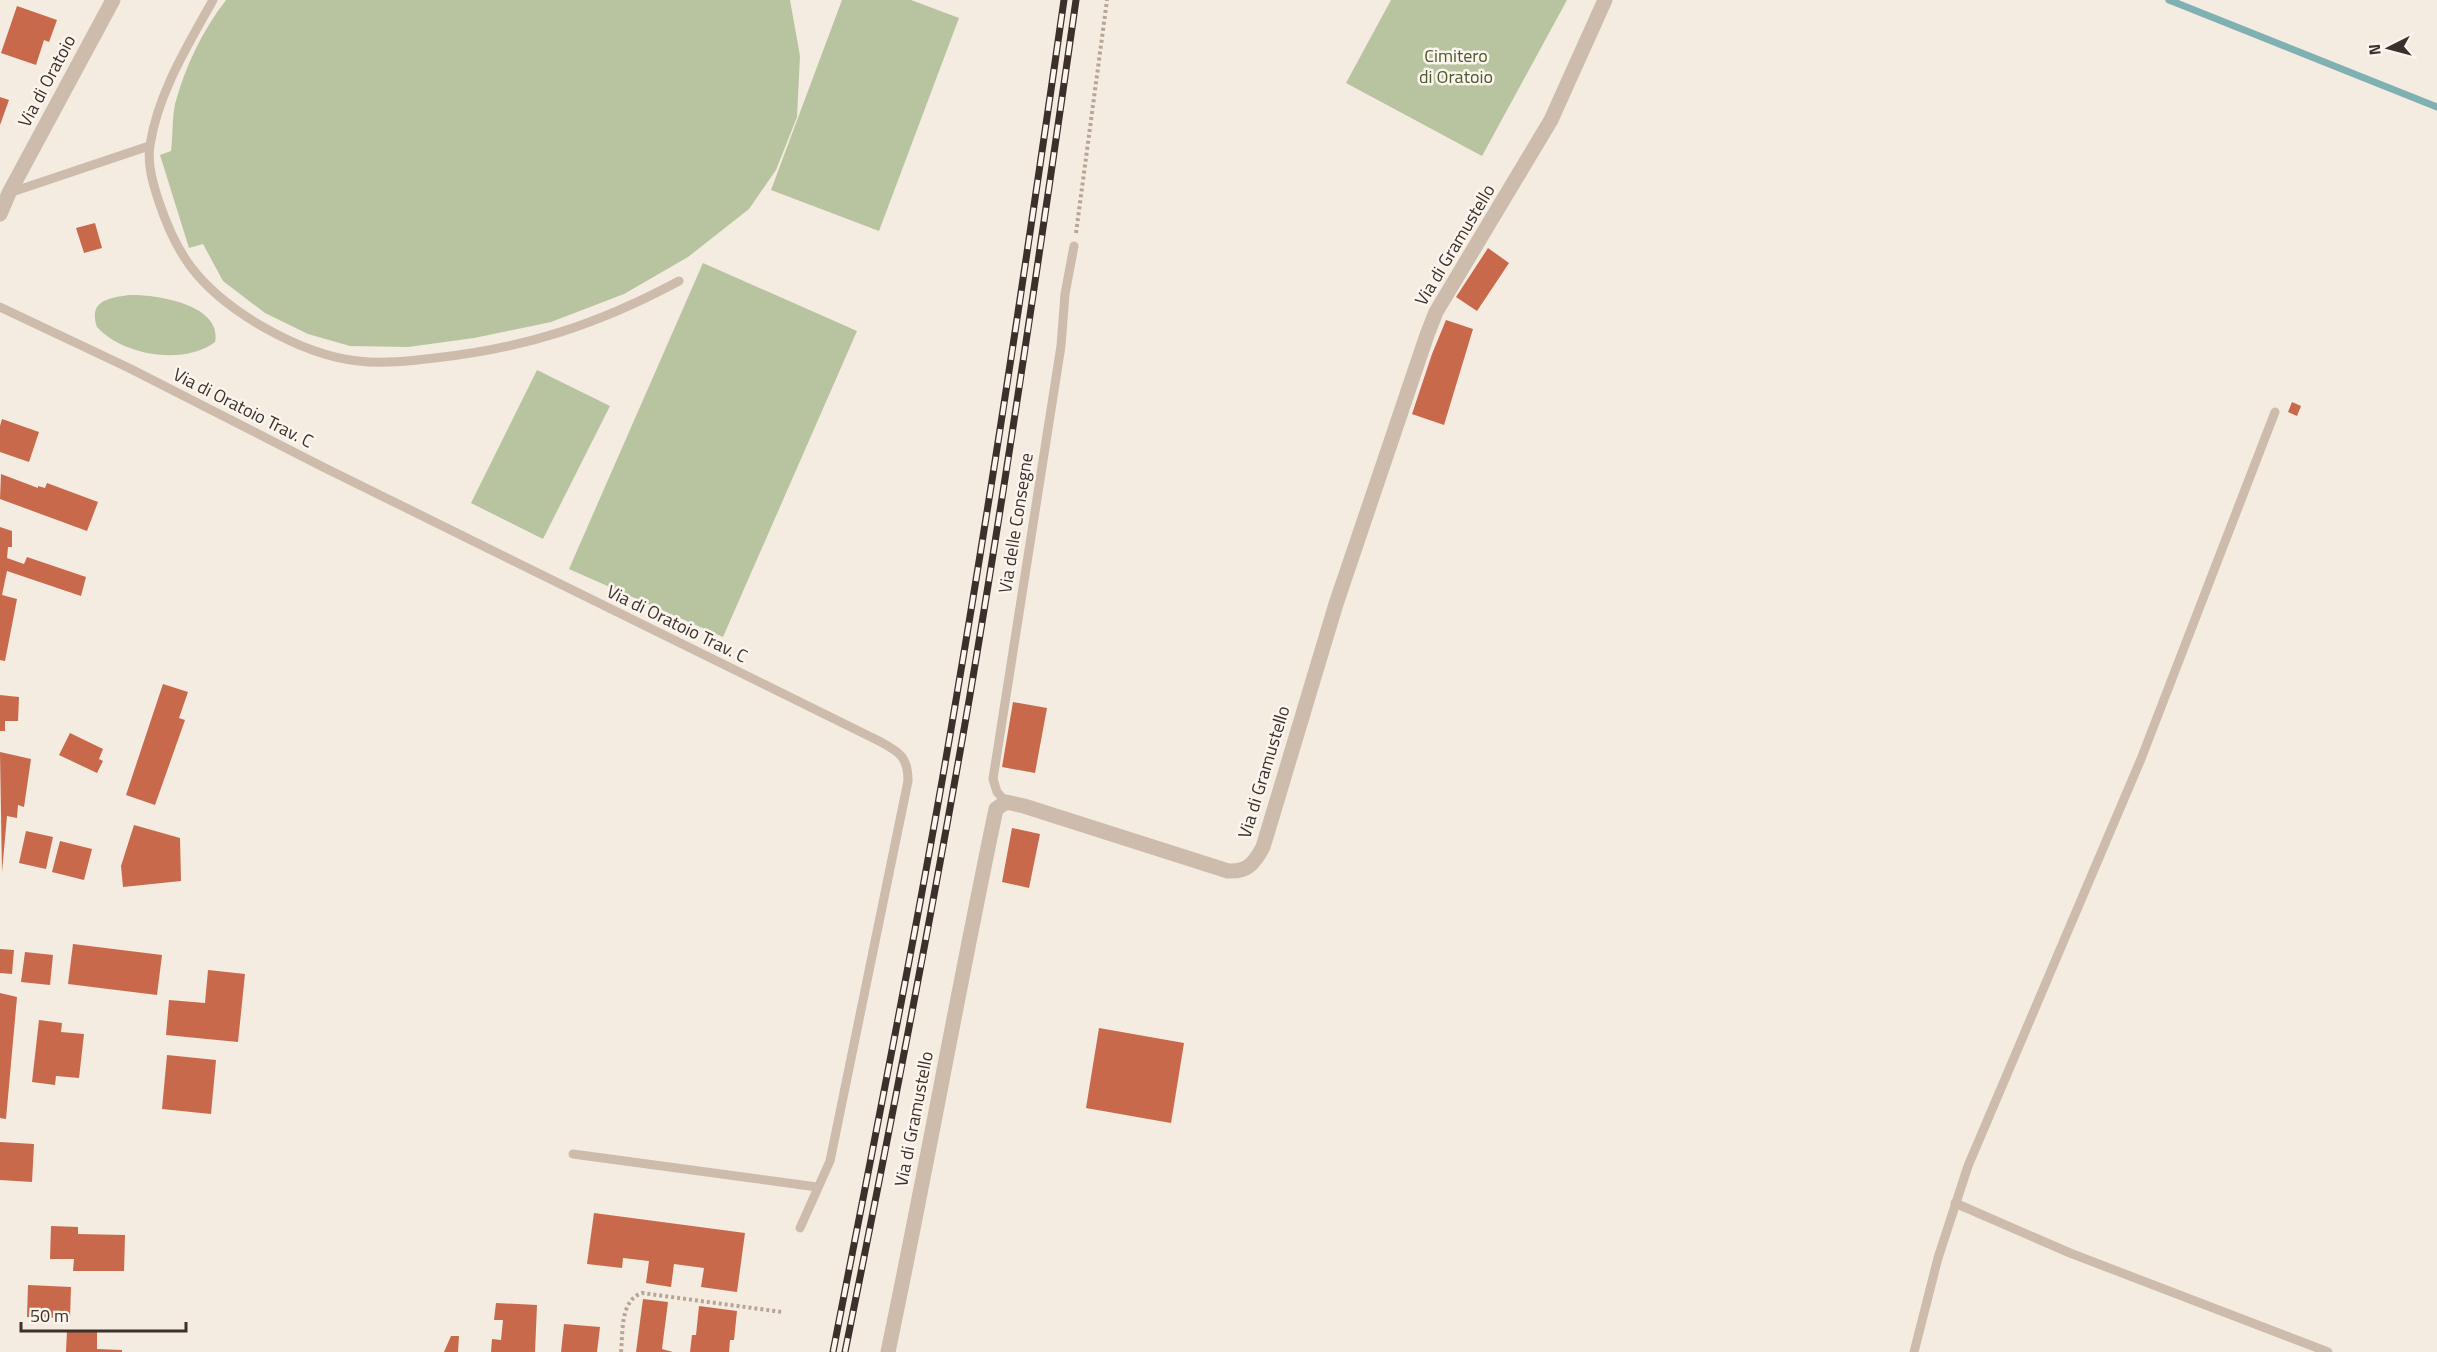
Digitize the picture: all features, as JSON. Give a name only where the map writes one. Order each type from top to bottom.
[{"type":"street","name":"Via di Oratoio","points":[[0,214],[113,0]]},
{"type":"street","name":"Via di Gramustello","points":[[888,1352],[926,1166],[961,975],[996,809],[1006,802],[1228,871],[1242,871],[1253,864],[1263,847],[1336,604],[1426,335],[1436,312],[1551,120],[1605,0]]},
{"type":"lane","points":[[213,0],[182,55],[161,106],[149,146],[151,177],[176,246],[192,268],[233,307],[260,324],[317,351],[345,359],[387,362],[441,357],[485,352],[553,337],[607,317],[679,280]]},
{"type":"lane","points":[[9,194],[149,146]]},
{"type":"lane","name":"Via delle Consegne","points":[[1006,802],[997,792],[993,779],[1061,346],[1065,294],[1074,246]]},
{"type":"lane","name":"Via di Oratoio Trav. C","points":[[0,307],[879,741],[895,750],[904,759],[908,768],[908,781],[830,1161],[800,1228]]},
{"type":"lane","points":[[1914,1352],[1938,1258],[1968,1166],[2141,759],[2275,412]]},
{"type":"lane","points":[[573,1154],[817,1187]]},
{"type":"lane","points":[[1955,1203],[2070,1253],[2328,1352]]},
{"type":"path","points":[[1074,246],[1107,0]]},
{"type":"path","points":[[621,1352],[628,1304],[634,1296],[642,1293],[782,1312]]},
{"type":"green space","points":[[226,0],[790,0],[800,56],[797,117],[776,170],[749,209],[688,257],[624,294],[551,322],[474,338],[408,347],[350,346],[308,334],[265,313],[223,281],[203,244],[189,248],[160,155],[171,151],[175,104],[189,63],[209,24]]},
{"type":"green space","points":[[842,0],[911,0],[959,18],[879,231],[771,190]]},
{"type":"green space","name":"Cimitero di Oratoio","points":[[1391,0],[1567,0],[1482,156],[1346,83]]},
{"type":"green space","points":[[703,263],[857,331],[723,637],[569,569]]},
{"type":"green space","points":[[129,295],[169,299],[198,310],[208,318],[215,329],[215,342],[187,354],[170,355],[153,354],[121,345],[97,327],[95,311],[102,302]]},
{"type":"green space","points":[[537,370],[610,406],[543,539],[471,503]]},
{"type":"building","points":[[17,6],[57,20],[49,42],[44,40],[36,65],[1,53]]},
{"type":"building","points":[[0,97],[9,100],[0,125]]},
{"type":"building","points":[[95,223],[102,248],[84,253],[76,228]]},
{"type":"building","points":[[1488,248],[1509,263],[1477,311],[1456,297]]},
{"type":"building","points":[[1446,320],[1473,329],[1444,425],[1412,414]]},
{"type":"building","points":[[2292,402],[2301,406],[2297,416],[2288,412]]},
{"type":"building","points":[[2,419],[39,432],[29,462],[0,452]]},
{"type":"building","points":[[1,474],[38,488],[38,486],[45,488],[47,483],[98,502],[87,531],[0,499]]},
{"type":"building","points":[[0,527],[12,531],[12,547],[8,547],[7,558],[24,564],[27,557],[86,577],[81,596],[7,571],[2,595],[17,599],[5,661],[0,660]]},
{"type":"building","points":[[163,684],[188,692],[179,718],[185,720],[155,805],[126,795]]},
{"type":"building","points":[[0,695],[19,697],[18,721],[5,721],[5,731],[0,731]]},
{"type":"building","points":[[1013,702],[1047,708],[1035,773],[1002,767]]},
{"type":"building","points":[[70,733],[103,749],[99,759],[103,761],[97,773],[59,755]]},
{"type":"building","points":[[0,752],[31,759],[24,807],[18,805],[17,818],[7,816],[2,872]]},
{"type":"building","points":[[134,825],[180,838],[181,881],[123,887],[121,866]]},
{"type":"building","points":[[1012,828],[1040,834],[1029,888],[1002,882]]},
{"type":"building","points":[[26,831],[53,837],[46,869],[19,863]]},
{"type":"building","points":[[60,841],[92,849],[84,880],[52,872]]},
{"type":"building","points":[[73,944],[162,955],[157,995],[68,984]]},
{"type":"building","points":[[0,949],[14,950],[12,974],[0,973]]},
{"type":"building","points":[[25,952],[53,955],[50,985],[21,982]]},
{"type":"building","points":[[208,970],[245,974],[238,1042],[166,1035],[169,1000],[205,1003]]},
{"type":"building","points":[[0,993],[17,997],[6,1119],[0,1118]]},
{"type":"building","points":[[39,1020],[62,1023],[61,1032],[84,1034],[79,1078],[56,1076],[55,1085],[32,1082]]},
{"type":"building","points":[[1099,1028],[1184,1043],[1171,1123],[1086,1108]]},
{"type":"building","points":[[167,1055],[216,1060],[211,1114],[162,1109]]},
{"type":"building","points":[[0,1142],[34,1144],[32,1182],[0,1180]]},
{"type":"building","points":[[594,1213],[745,1233],[737,1292],[701,1287],[704,1268],[674,1264],[671,1287],[646,1283],[649,1261],[623,1258],[622,1268],[587,1264]]},
{"type":"building","points":[[51,1226],[78,1227],[78,1234],[125,1235],[124,1271],[73,1271],[74,1259],[50,1259]]},
{"type":"building","points":[[28,1285],[71,1287],[70,1318],[27,1317]]},
{"type":"building","points":[[643,1299],[668,1302],[662,1349],[673,1352],[636,1352]]},
{"type":"building","points":[[496,1303],[537,1305],[535,1352],[491,1352],[492,1339],[501,1340],[503,1320],[494,1320]]},
{"type":"building","points":[[699,1306],[737,1311],[734,1340],[730,1340],[729,1352],[690,1352],[692,1335],[696,1335]]},
{"type":"building","points":[[564,1324],[600,1327],[597,1352],[561,1352]]},
{"type":"building","points":[[67,1330],[97,1331],[97,1349],[122,1350],[122,1352],[66,1352]]},
{"type":"building","points":[[451,1336],[459,1336],[458,1352],[444,1352]]},
{"type":"waterway","points":[[2169,0],[2437,107]]},
{"type":"railway","points":[[833,1352],[944,771],[1013,344],[1064,0]]},
{"type":"railway","points":[[845,1352],[910,1024],[970,695],[1025,348],[1076,0]]}]
